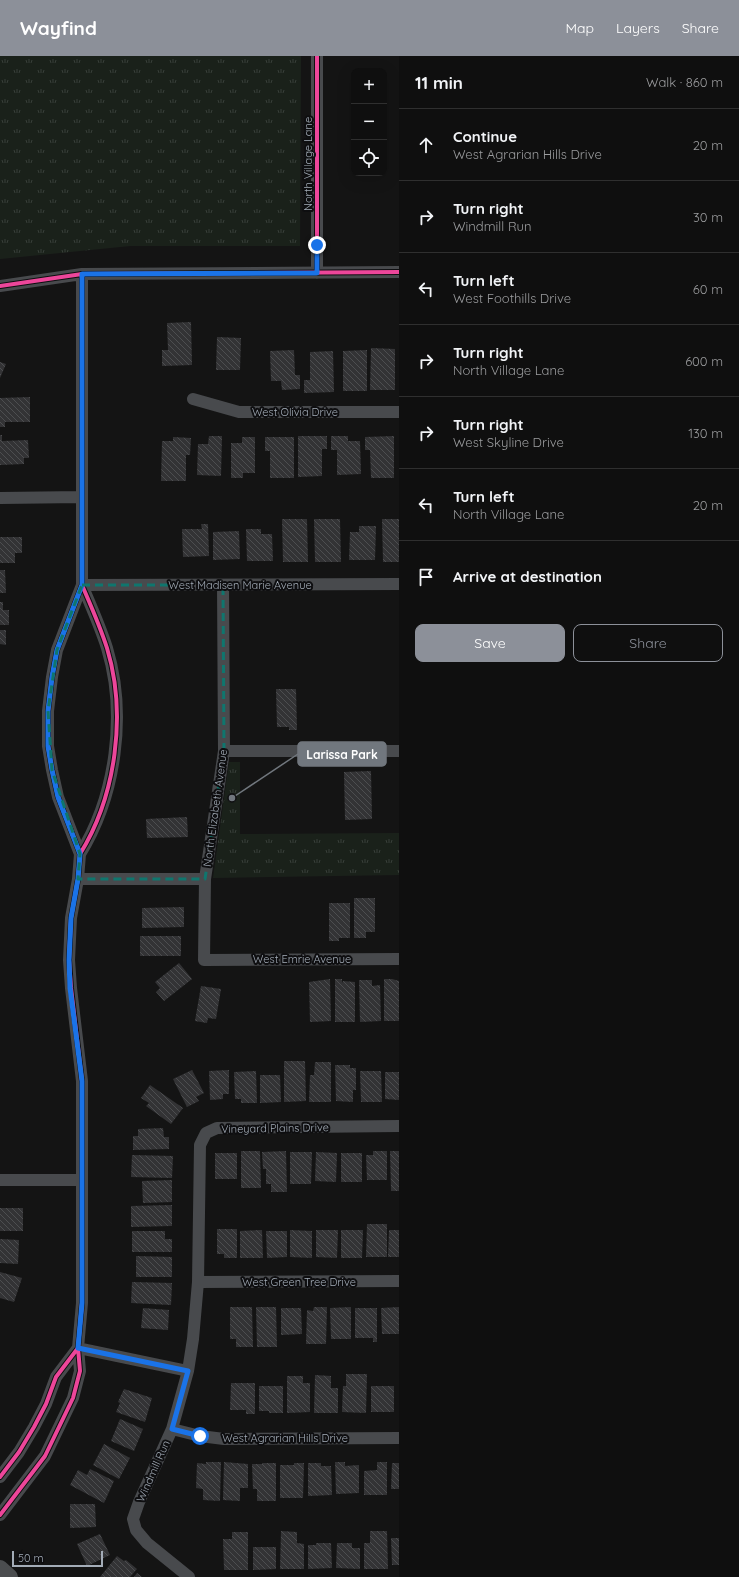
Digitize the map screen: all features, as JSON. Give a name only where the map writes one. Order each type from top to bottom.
[{"type":"main road","points":[[0,1568],[10,1577]]},
{"type":"street","name":"North Village Lane","points":[[317,56],[317,273]]},
{"type":"street","points":[[0,286],[82,274],[399,272]]},
{"type":"street","points":[[0,1515],[45,1456],[73,1398],[80,1371],[78,1348],[82,1303],[82,1081],[70,988],[69,960],[71,918],[78,879],[80,854],[58,797],[48,746],[48,711],[57,650],[82,585],[82,274]]},
{"type":"street","name":"West Olivia Drive","points":[[193,399],[239,412],[399,412]]},
{"type":"street","points":[[0,498],[82,497]]},
{"type":"street","name":"West Madisen Marie Avenue","points":[[82,585],[399,584]]},
{"type":"street","points":[[80,854],[91,837],[104,803],[113,763],[116,718],[113,679],[107,648],[82,585]]},
{"type":"street","name":"North Elizabeth Avenue","points":[[204,960],[205,879],[224,751],[223,585]]},
{"type":"street","points":[[224,751],[399,750]]},
{"type":"street","points":[[78,879],[205,879]]},
{"type":"street","name":"West Emrie Avenue","points":[[204,960],[399,959]]},
{"type":"street","name":"Vineyard Plains Drive","points":[[198,1282],[200,1145],[206,1133],[216,1128],[399,1126]]},
{"type":"street","points":[[0,1180],[82,1180]]},
{"type":"street","name":"West Green Tree Drive","points":[[198,1282],[399,1281]]},
{"type":"street","name":"Windmill Run","points":[[189,1577],[147,1543],[136,1530],[134,1519],[139,1502],[172,1429],[188,1371],[193,1339],[198,1282]]},
{"type":"street","points":[[78,1348],[188,1371]]},
{"type":"street","points":[[0,1477],[31,1434],[46,1404],[56,1378],[78,1348]]},
{"type":"street","name":"West Agrarian Hills Drive","points":[[172,1429],[200,1436],[224,1439],[399,1438]]},
{"type":"highlighted area","points":[[82,585],[223,585],[224,751],[205,879],[78,879],[80,854],[52,770],[48,711],[57,650]]},
{"type":"green space","points":[[0,56],[301,56],[300,246],[130,246],[0,259]]},
{"type":"green space","points":[[229,762],[240,762],[240,834],[399,833],[399,875],[213,878]]},
{"type":"building","points":[[191,322],[192,365],[162,366],[162,350],[168,350],[167,323]]},
{"type":"building","points":[[217,337],[241,338],[240,370],[216,370]]},
{"type":"building","points":[[371,348],[395,349],[395,390],[370,390]]},
{"type":"building","points":[[294,350],[295,375],[300,375],[300,389],[282,390],[281,381],[271,381],[270,351]]},
{"type":"building","points":[[367,350],[367,391],[343,391],[343,351]]},
{"type":"building","points":[[333,351],[334,392],[304,393],[304,380],[310,380],[310,352]]},
{"type":"building","points":[[0,362],[6,364],[0,378]]},
{"type":"building","points":[[30,397],[30,422],[5,422],[5,427],[0,427],[0,398]]},
{"type":"building","points":[[0,435],[2,435],[2,441],[28,440],[29,458],[24,458],[24,464],[0,465]]},
{"type":"building","points":[[209,436],[222,436],[221,476],[197,475],[198,444],[208,444]]},
{"type":"building","points":[[298,436],[327,436],[327,449],[322,449],[322,476],[298,477]]},
{"type":"building","points":[[331,436],[348,436],[348,441],[360,441],[361,474],[337,475],[337,450],[331,450]]},
{"type":"building","points":[[394,436],[394,478],[371,478],[370,450],[365,450],[365,437]]},
{"type":"building","points":[[173,437],[191,438],[190,455],[186,455],[186,481],[161,481],[162,441],[173,441]]},
{"type":"building","points":[[242,437],[255,437],[255,473],[243,473],[243,478],[231,478],[231,443],[242,443]]},
{"type":"building","points":[[265,437],[294,437],[294,478],[270,478],[270,451],[265,451]]},
{"type":"building","points":[[282,519],[307,519],[308,562],[283,562]]},
{"type":"building","points":[[314,519],[340,519],[341,562],[315,562]]},
{"type":"building","points":[[382,519],[399,519],[399,562],[383,562]]},
{"type":"building","points":[[201,524],[208,524],[209,556],[183,557],[182,529],[202,529]]},
{"type":"building","points":[[359,526],[376,526],[375,560],[349,560],[350,532],[359,532]]},
{"type":"building","points":[[246,529],[261,529],[261,534],[272,534],[273,561],[247,561]]},
{"type":"building","points":[[239,531],[240,559],[213,560],[213,532]]},
{"type":"building","points":[[0,537],[22,537],[22,553],[15,553],[15,563],[0,563]]},
{"type":"building","points":[[0,570],[5,570],[6,593],[0,593]]},
{"type":"building","points":[[0,602],[3,602],[3,610],[9,610],[9,625],[0,625]]},
{"type":"building","points":[[0,630],[6,630],[6,645],[0,644]]},
{"type":"building","points":[[276,689],[296,689],[297,730],[289,730],[289,727],[277,727]]},
{"type":"building","points":[[371,771],[372,819],[345,820],[344,772]]},
{"type":"building","points":[[187,817],[188,837],[147,838],[146,819]]},
{"type":"building","points":[[354,898],[375,898],[375,932],[366,932],[366,938],[354,938]]},
{"type":"building","points":[[329,903],[350,903],[350,938],[339,938],[339,941],[329,941]]},
{"type":"building","points":[[184,907],[184,927],[142,928],[142,908]]},
{"type":"building","points":[[140,936],[181,936],[181,956],[140,956]]},
{"type":"building","points":[[179,963],[192,979],[164,1001],[156,992],[160,988],[155,982]]},
{"type":"building","points":[[330,979],[331,1021],[310,1022],[309,982]]},
{"type":"building","points":[[335,979],[342,979],[342,983],[343,981],[355,982],[355,1022],[335,1022]]},
{"type":"building","points":[[384,979],[399,981],[399,1021],[384,1021]]},
{"type":"building","points":[[359,980],[372,980],[372,986],[380,985],[381,1021],[360,1022]]},
{"type":"building","points":[[201,986],[221,989],[216,1019],[208,1018],[207,1023],[195,1021]]},
{"type":"building","points":[[284,1061],[305,1061],[306,1101],[284,1102]]},
{"type":"building","points":[[315,1062],[331,1062],[331,1102],[309,1102],[310,1075],[314,1075]]},
{"type":"building","points":[[335,1065],[350,1065],[350,1068],[356,1068],[356,1090],[353,1090],[353,1102],[336,1101]]},
{"type":"building","points":[[192,1070],[204,1093],[196,1097],[199,1101],[187,1107],[173,1079]]},
{"type":"building","points":[[229,1070],[229,1094],[223,1094],[223,1099],[210,1100],[209,1071]]},
{"type":"building","points":[[256,1071],[257,1103],[241,1103],[241,1099],[235,1099],[234,1072]]},
{"type":"building","points":[[360,1071],[381,1071],[382,1102],[361,1102]]},
{"type":"building","points":[[385,1072],[399,1072],[399,1100],[385,1099]]},
{"type":"building","points":[[260,1075],[280,1075],[281,1102],[260,1103]]},
{"type":"building","points":[[150,1085],[183,1108],[171,1124],[146,1106],[149,1103],[141,1098]]},
{"type":"building","points":[[163,1128],[164,1137],[169,1137],[169,1149],[133,1150],[133,1136],[138,1136],[138,1129]]},
{"type":"building","points":[[241,1151],[260,1151],[261,1188],[241,1188]]},
{"type":"building","points":[[286,1151],[287,1192],[271,1192],[271,1184],[266,1184],[266,1169],[263,1169],[262,1152]]},
{"type":"building","points":[[373,1151],[387,1151],[387,1180],[367,1180],[366,1155],[373,1155]]},
{"type":"building","points":[[390,1151],[399,1151],[399,1191],[391,1191]]},
{"type":"building","points":[[290,1152],[312,1152],[311,1184],[290,1184]]},
{"type":"building","points":[[316,1152],[337,1153],[336,1182],[315,1181]]},
{"type":"building","points":[[215,1153],[237,1153],[237,1179],[215,1179]]},
{"type":"building","points":[[341,1153],[362,1153],[362,1182],[341,1182]]},
{"type":"building","points":[[132,1155],[173,1156],[172,1178],[131,1177]]},
{"type":"building","points":[[172,1180],[172,1202],[143,1203],[142,1181]]},
{"type":"building","points":[[172,1205],[172,1226],[131,1227],[131,1206]]},
{"type":"building","points":[[0,1208],[23,1208],[23,1231],[0,1231]]},
{"type":"building","points":[[367,1224],[387,1224],[387,1257],[366,1257]]},
{"type":"building","points":[[217,1229],[237,1229],[237,1258],[224,1258],[224,1254],[217,1254]]},
{"type":"building","points":[[262,1230],[263,1258],[240,1258],[240,1231]]},
{"type":"building","points":[[290,1230],[312,1231],[312,1258],[290,1257]]},
{"type":"building","points":[[316,1230],[338,1230],[337,1258],[316,1257]]},
{"type":"building","points":[[341,1230],[363,1230],[362,1258],[341,1258]]},
{"type":"building","points":[[389,1230],[399,1230],[399,1257],[388,1257]]},
{"type":"building","points":[[132,1231],[165,1231],[165,1239],[172,1239],[172,1252],[132,1252]]},
{"type":"building","points":[[266,1231],[287,1231],[287,1257],[267,1258]]},
{"type":"building","points":[[0,1239],[19,1240],[18,1264],[0,1263]]},
{"type":"building","points":[[136,1256],[172,1257],[172,1277],[136,1277]]},
{"type":"building","points":[[0,1272],[22,1278],[14,1302],[0,1298]]},
{"type":"building","points":[[132,1282],[172,1283],[171,1305],[131,1303]]},
{"type":"building","points":[[230,1307],[252,1307],[253,1347],[236,1347],[236,1339],[230,1339]]},
{"type":"building","points":[[256,1307],[276,1307],[277,1347],[257,1347]]},
{"type":"building","points":[[314,1307],[327,1307],[326,1344],[306,1344],[307,1310],[313,1311]]},
{"type":"building","points":[[351,1307],[351,1339],[331,1339],[330,1308]]},
{"type":"building","points":[[399,1307],[399,1334],[382,1334],[381,1308]]},
{"type":"building","points":[[143,1308],[169,1310],[168,1330],[141,1328]]},
{"type":"building","points":[[281,1308],[301,1308],[302,1334],[281,1335]]},
{"type":"building","points":[[355,1308],[377,1308],[377,1342],[373,1342],[373,1338],[355,1338]]},
{"type":"building","points":[[346,1374],[367,1374],[366,1413],[342,1412],[343,1386],[346,1386]]},
{"type":"building","points":[[315,1375],[331,1376],[331,1388],[338,1388],[338,1413],[314,1413]]},
{"type":"building","points":[[287,1376],[303,1376],[303,1383],[310,1383],[310,1412],[287,1413]]},
{"type":"building","points":[[231,1383],[255,1383],[255,1414],[246,1414],[246,1410],[230,1410]]},
{"type":"building","points":[[259,1386],[283,1386],[283,1413],[259,1411]]},
{"type":"building","points":[[371,1386],[394,1386],[394,1412],[371,1412]]},
{"type":"building","points":[[124,1389],[152,1398],[145,1422],[116,1412],[120,1403],[118,1402]]},
{"type":"building","points":[[120,1419],[143,1429],[134,1451],[111,1441]]},
{"type":"building","points":[[104,1444],[130,1458],[119,1479],[93,1465]]},
{"type":"building","points":[[206,1462],[221,1462],[220,1501],[203,1500],[203,1489],[196,1488],[197,1463],[206,1464]]},
{"type":"building","points":[[224,1462],[248,1464],[248,1488],[240,1488],[240,1501],[223,1500]]},
{"type":"building","points":[[335,1462],[345,1462],[345,1466],[359,1465],[359,1493],[336,1494]]},
{"type":"building","points":[[377,1462],[387,1462],[387,1495],[364,1495],[364,1471],[377,1470]]},
{"type":"building","points":[[276,1463],[276,1501],[257,1501],[257,1489],[253,1489],[252,1464]]},
{"type":"building","points":[[294,1463],[304,1463],[303,1498],[280,1498],[280,1465],[294,1465]]},
{"type":"building","points":[[308,1463],[321,1463],[321,1466],[331,1466],[332,1495],[308,1496]]},
{"type":"building","points":[[392,1463],[399,1463],[399,1489],[391,1489]]},
{"type":"building","points":[[90,1469],[114,1481],[104,1503],[70,1485],[78,1470],[87,1475]]},
{"type":"building","points":[[70,1504],[95,1504],[96,1527],[70,1528]]},
{"type":"building","points":[[281,1531],[297,1532],[297,1543],[304,1544],[304,1569],[280,1569]]},
{"type":"building","points":[[370,1531],[387,1531],[388,1569],[364,1569],[364,1543],[370,1543]]},
{"type":"building","points":[[232,1532],[248,1532],[248,1570],[224,1570],[223,1539],[232,1539]]},
{"type":"building","points":[[100,1534],[110,1555],[87,1566],[77,1544]]},
{"type":"building","points":[[391,1538],[399,1538],[399,1565],[392,1565]]},
{"type":"building","points":[[316,1543],[331,1543],[332,1568],[308,1569],[308,1545],[316,1545]]},
{"type":"building","points":[[337,1543],[352,1543],[352,1548],[360,1548],[360,1569],[336,1568]]},
{"type":"building","points":[[253,1547],[276,1547],[276,1569],[253,1570]]},
{"type":"building","points":[[117,1556],[124,1561],[126,1560],[137,1569],[130,1577],[100,1577]]},
{"type":"building","points":[[137,1573],[142,1577],[134,1577]]},
{"type":"cycle path","points":[[317,56],[317,273]]},
{"type":"cycle path","points":[[0,286],[82,274],[399,272]]},
{"type":"cycle path","points":[[0,1515],[45,1456],[73,1398],[80,1371],[78,1348],[82,1303],[82,1081],[69,960],[71,918],[78,879],[80,854],[58,797],[48,746],[48,711],[57,650],[82,585],[82,274]]},
{"type":"cycle path","points":[[80,854],[102,807],[110,781],[117,727],[113,673],[107,648],[82,585]]},
{"type":"cycle path","points":[[0,1477],[19,1452],[34,1427],[46,1404],[56,1377],[78,1348]]},
{"type":"place","name":"Larissa Park","points":[[232,798]]},
{"type":"route","points":[[200,1436],[172,1429],[188,1371],[78,1348],[81,1329],[82,1303],[82,1081],[70,988],[69,960],[71,918],[78,879],[80,854],[58,797],[48,746],[48,711],[57,650],[82,585],[82,274],[317,273],[317,245]]}]
